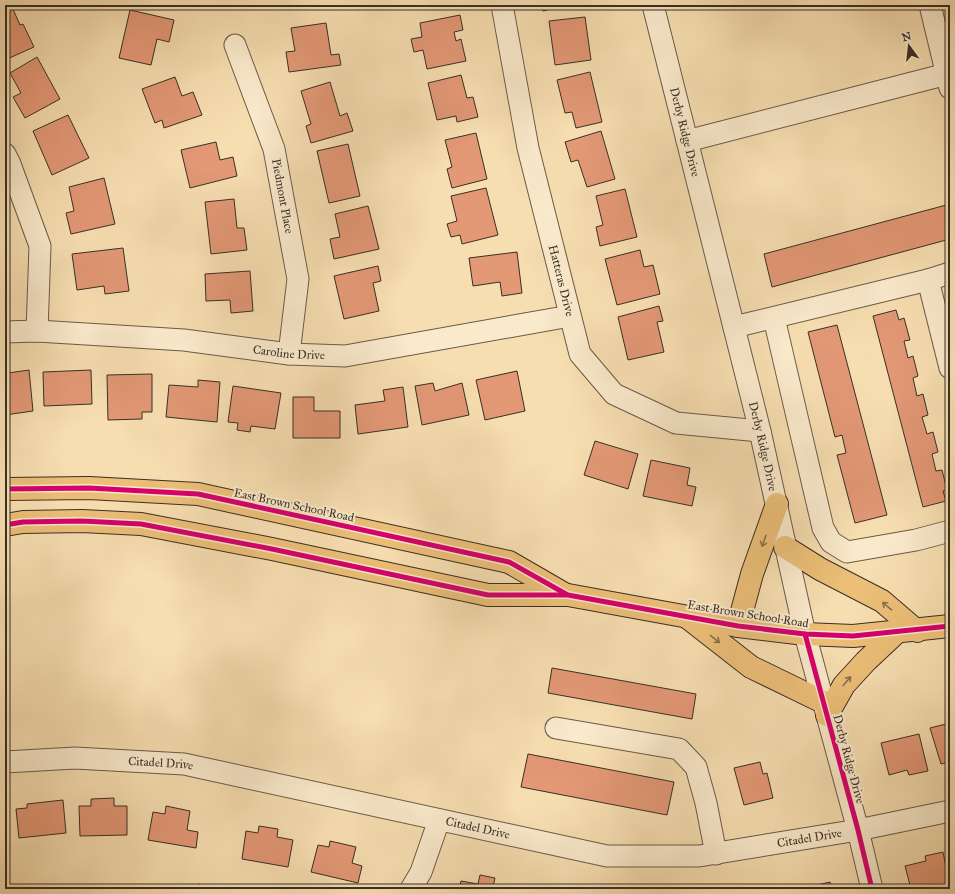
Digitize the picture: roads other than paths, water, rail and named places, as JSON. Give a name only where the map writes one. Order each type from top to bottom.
[{"type":"main road","name":"East Brown School Road","points":[[5,490],[89,488],[198,494],[509,562],[568,595]]},
{"type":"main road","points":[[738,626],[752,574],[777,504]]},
{"type":"main road","name":"East Brown School Road","points":[[5,525],[23,522],[82,521],[141,524],[272,549],[488,595],[568,595],[685,615],[738,626],[805,634],[853,636],[950,626]]},
{"type":"main road","points":[[685,615],[752,667],[825,708],[866,661],[907,631],[882,601],[820,568],[785,547]]},
{"type":"street","name":"Hatteras Drive","points":[[502,5],[528,148],[580,354],[614,394],[676,423],[760,431]]},
{"type":"street","name":"Derby Ridge Drive","points":[[653,5],[760,431],[805,634],[858,830],[872,889]]},
{"type":"street","points":[[687,141],[948,81],[930,5]]},
{"type":"street","name":"Piedmont Place","points":[[235,45],[274,150],[298,279],[289,354]]},
{"type":"street","points":[[5,154],[40,246],[37,331]]},
{"type":"street","points":[[734,327],[928,280],[950,273]]},
{"type":"street","points":[[928,280],[950,368]]},
{"type":"street","name":"Caroline Drive","points":[[5,332],[37,331],[184,340],[289,354],[345,356],[570,316]]},
{"type":"street","points":[[774,318],[823,528],[831,542],[847,552],[916,540],[950,531]]},
{"type":"street","points":[[556,728],[679,749],[696,767],[706,803],[716,854]]},
{"type":"street","name":"Citadel Drive","points":[[5,762],[75,758],[184,764],[607,856],[699,856],[716,854],[858,830],[950,811]]},
{"type":"street","points":[[411,889],[421,872],[439,820]]}]
